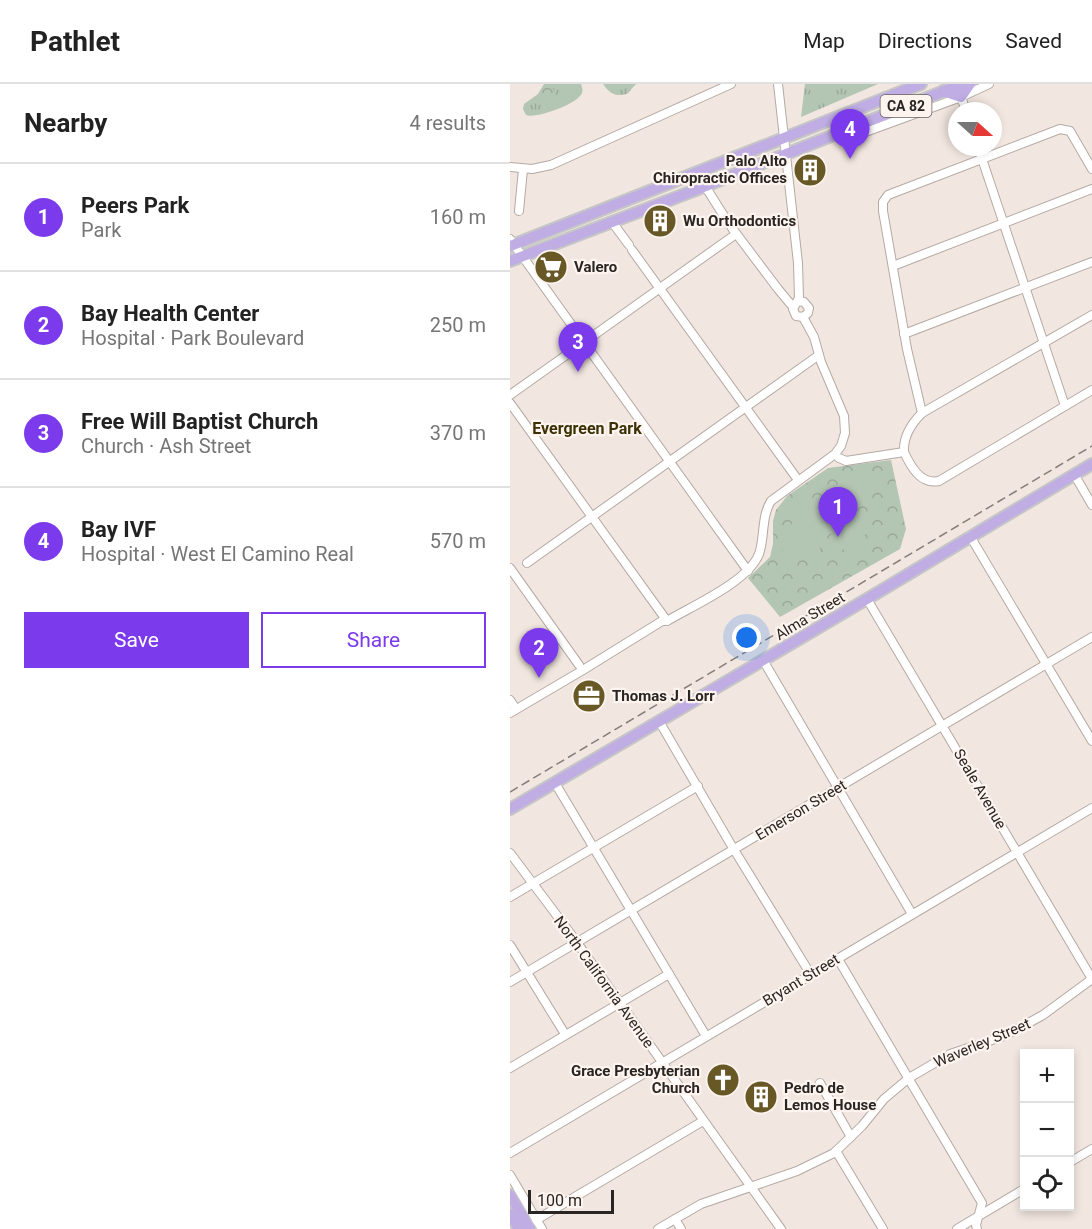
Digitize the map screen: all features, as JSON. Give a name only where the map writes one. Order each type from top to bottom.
[{"type":"main road","name":"CA 82","points":[[511,243],[555,229],[921,84]]},
{"type":"main road","name":"CA 82","points":[[510,261],[962,84]]},
{"type":"main road","points":[[944,91],[961,97],[970,84]]},
{"type":"main road","name":"Alma Street","points":[[510,809],[1092,464]]},
{"type":"main road","points":[[510,1195],[533,1225]]},
{"type":"main road","points":[[510,1214],[519,1229]]},
{"type":"street","points":[[510,167],[523,169],[551,165],[731,84]]},
{"type":"street","points":[[778,84],[798,263],[808,305],[808,313],[803,317]]},
{"type":"street","points":[[849,128],[860,134],[961,97],[988,84]]},
{"type":"street","points":[[961,97],[963,102]]},
{"type":"street","points":[[922,413],[904,334],[883,211],[885,198],[1055,130],[1070,131],[1092,169]]},
{"type":"street","points":[[982,158],[1065,406]]},
{"type":"street","points":[[519,211],[523,169]]},
{"type":"street","points":[[705,186],[732,228],[796,304]]},
{"type":"street","points":[[893,266],[1092,189]]},
{"type":"street","points":[[612,222],[798,480]]},
{"type":"street","points":[[583,343],[660,289],[732,228]]},
{"type":"street","points":[[511,243],[748,571]]},
{"type":"street","points":[[904,334],[1092,262]]},
{"type":"street","points":[[510,700],[513,711],[621,649],[662,621],[667,621],[740,578],[748,571],[760,551],[767,506],[773,499],[835,454],[841,446],[845,433],[844,416],[814,337],[803,317],[794,314],[798,263]]},
{"type":"street","points":[[796,304],[804,302],[808,305]]},
{"type":"street","points":[[1092,315],[922,413],[906,435],[904,452],[922,479],[939,481],[1092,390]]},
{"type":"street","points":[[510,395],[572,351]]},
{"type":"street","points":[[527,563],[819,355]]},
{"type":"street","points":[[510,403],[667,621]]},
{"type":"street","points":[[839,458],[846,461],[904,452]]},
{"type":"street","points":[[1074,474],[1092,505]]},
{"type":"street","points":[[970,536],[1092,741]]},
{"type":"street","points":[[510,568],[579,665]]},
{"type":"street","name":"Seale Avenue","points":[[867,599],[1092,979]]},
{"type":"street","name":"Emerson Street","points":[[510,982],[632,912],[1092,638]]},
{"type":"street","points":[[763,660],[912,914]]},
{"type":"street","points":[[659,721],[811,975]]},
{"type":"street","points":[[555,783],[706,1036]]},
{"type":"street","points":[[510,897],[698,786]]},
{"type":"street","name":"Bryant Street","points":[[510,1153],[1092,808]]},
{"type":"street","name":"North California Avenue","points":[[510,853],[781,1229]]},
{"type":"street","points":[[510,945],[565,1034]]},
{"type":"street","points":[[838,958],[982,1203],[977,1229]]},
{"type":"street","points":[[510,1068],[669,974]]},
{"type":"street","name":"Waverley Street","points":[[658,1229],[701,1204],[798,1171],[836,1151],[884,1099],[909,1078],[950,1054],[1004,1036],[1023,1026],[1092,979]]},
{"type":"street","points":[[820,1083],[851,1137]]},
{"type":"street","points":[[533,1225],[703,1121]]},
{"type":"street","points":[[1074,1160],[1092,1149]]},
{"type":"street","points":[[836,1151],[882,1229]]},
{"type":"street","points":[[510,1175],[533,1225],[542,1229]]},
{"type":"street","points":[[957,1229],[1020,1191]]},
{"type":"street","points":[[675,1219],[681,1229]]},
{"type":"green space","points":[[544,84],[581,84],[582,92],[573,102],[556,110],[538,115],[526,115],[523,109],[524,104],[538,94]]},
{"type":"green space","points":[[603,84],[636,84],[627,94],[616,95]]},
{"type":"green space","points":[[805,84],[878,84],[801,117]]},
{"type":"green space","points":[[545,87],[551,87],[555,94],[551,101],[545,101],[541,97],[541,91]]},
{"type":"green space","points":[[891,460],[906,529],[900,549],[780,617],[748,578],[770,557],[776,510],[787,496],[828,468]]},
{"type":"green space","points":[[855,471],[880,480],[874,494],[850,484]]},
{"type":"green space","points":[[799,503],[831,514],[815,563],[782,552]]},
{"type":"green space","points":[[838,516],[868,528],[857,555],[828,543]]},
{"type":"railway","points":[[510,792],[1092,446]]},
{"type":"place","name":"Bay IVF","points":[[850,159]]},
{"type":"place","name":"Palo Alto Chiropractic Offices","points":[[810,170]]},
{"type":"place","name":"Wu Orthodontics","points":[[660,221]]},
{"type":"place","name":"Valero","points":[[551,267]]},
{"type":"place","name":"Free Will Baptist Church","points":[[578,372]]},
{"type":"place","name":"Peers Park","points":[[838,537]]},
{"type":"place","name":"Bay Health Center","points":[[539,678]]},
{"type":"place","name":"Thomas J. Lorr","points":[[589,696]]},
{"type":"place","name":"Grace Presbyterian Church","points":[[723,1080]]},
{"type":"place","name":"Pedro de Lemos House","points":[[761,1097]]},
{"type":"district","name":"Evergreen Park","points":[[587,428]]}]
